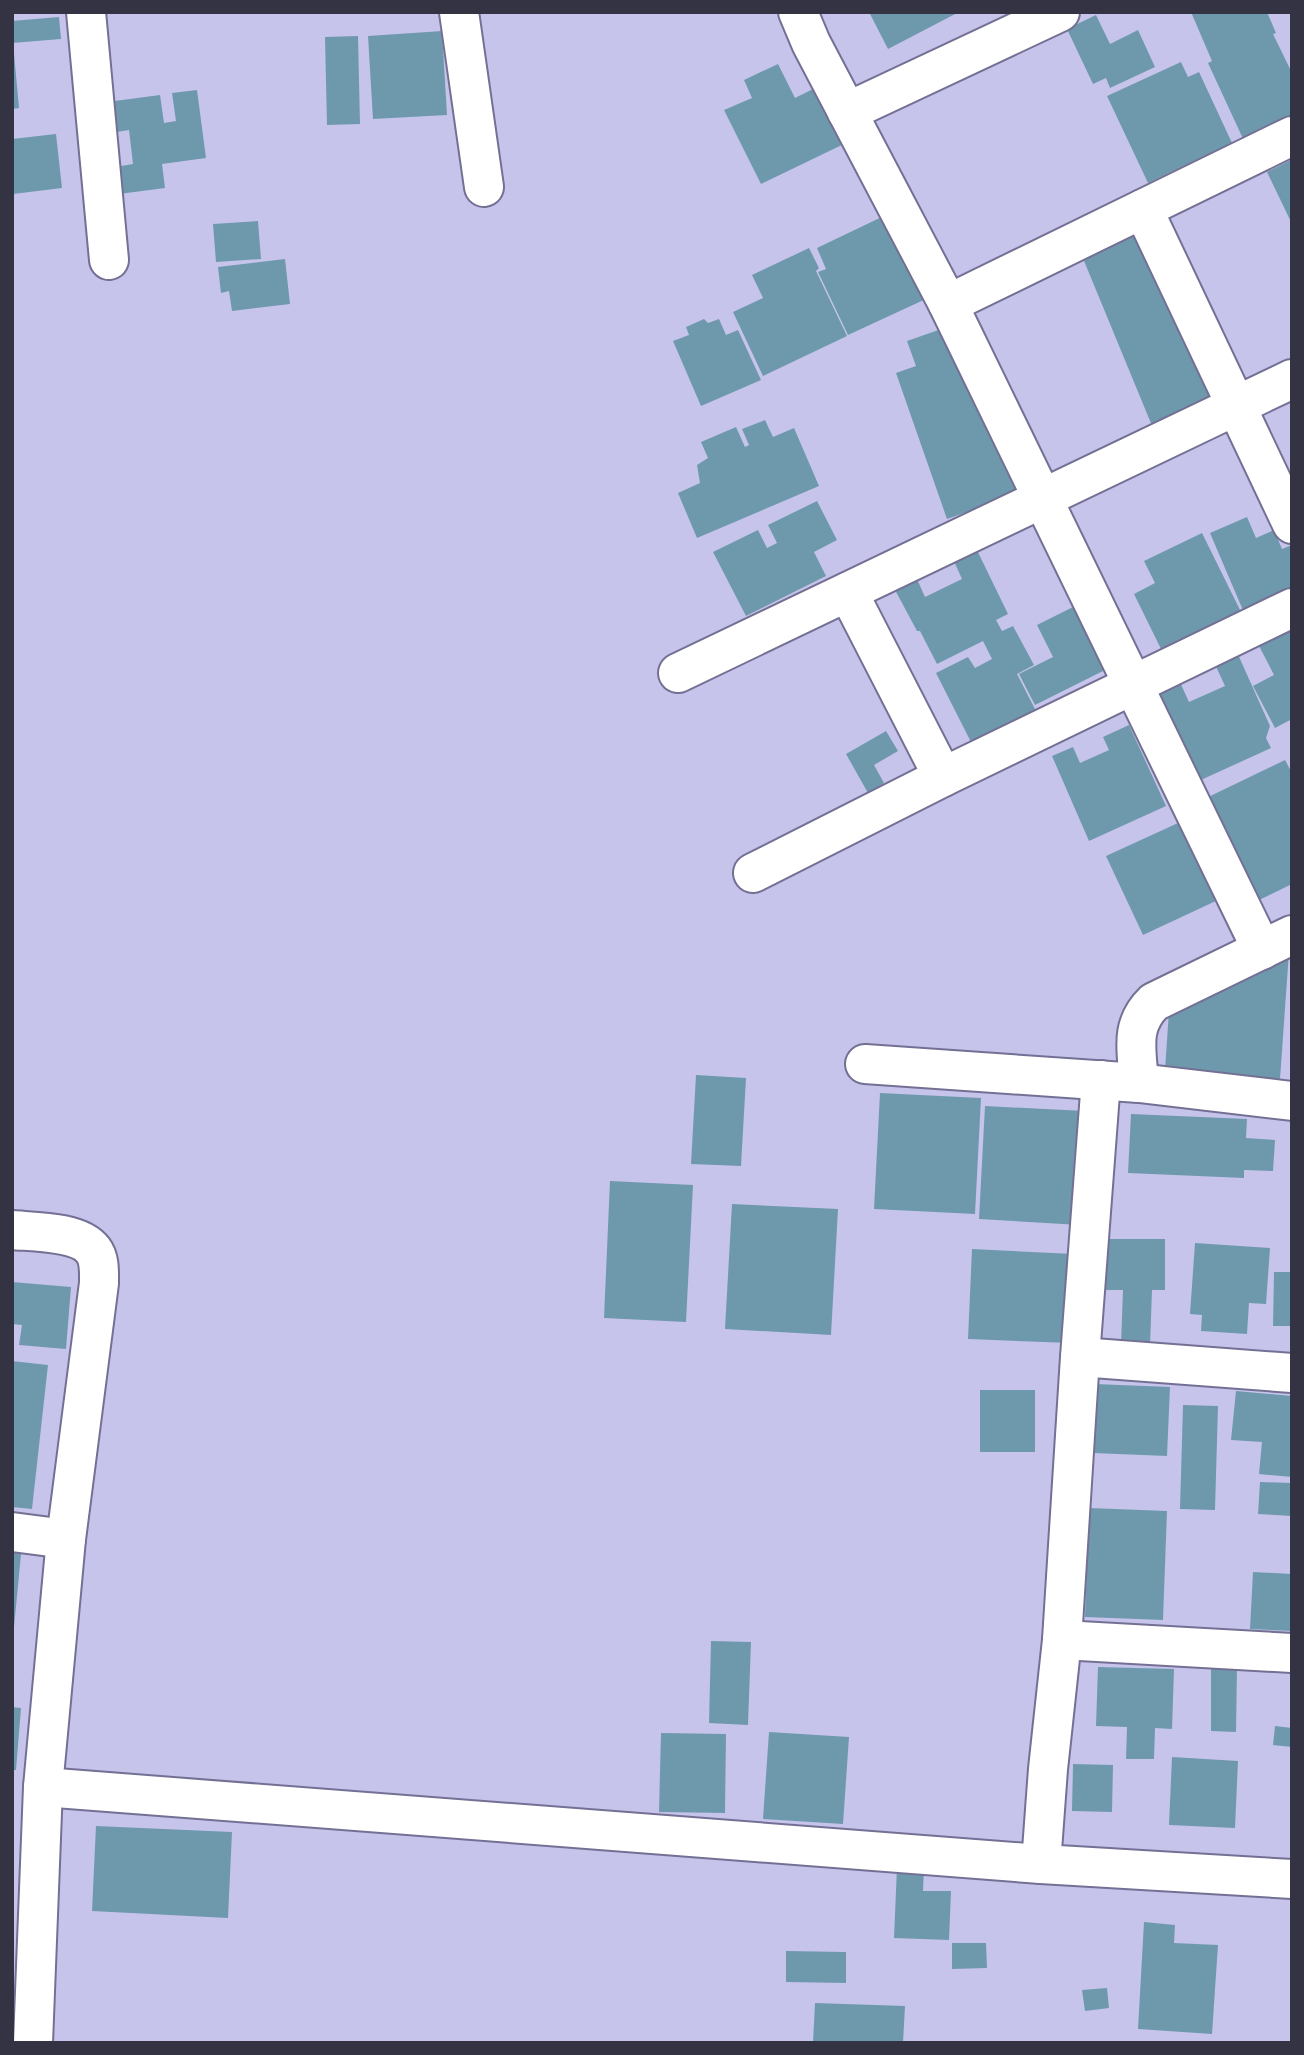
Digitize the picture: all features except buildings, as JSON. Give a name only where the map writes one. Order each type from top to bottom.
[{"type":"street","points":[[86,12],[109,260]]},
{"type":"street","points":[[459,12],[484,187]]},
{"type":"street","points":[[798,12],[811,43],[948,304],[1134,685],[1277,943],[1154,1003],[1143,1012],[1136,1030],[1139,1083]]},
{"type":"street","points":[[847,112],[1060,12]]},
{"type":"street","points":[[948,304],[1292,136]]},
{"type":"street","points":[[1143,209],[1292,524]]},
{"type":"street","points":[[678,673],[1292,379]]},
{"type":"street","points":[[848,592],[943,776]]},
{"type":"street","points":[[753,873],[943,776],[1292,608]]},
{"type":"street","points":[[865,1064],[1139,1083],[1292,1101]]},
{"type":"street","points":[[1041,1864],[1062,1640],[1101,1080]]},
{"type":"street","points":[[12,1230],[54,1234],[86,1243],[94,1251],[98,1262],[99,1283],[66,1539],[43,1787],[33,2043]]},
{"type":"street","points":[[1080,1357],[1292,1373]]},
{"type":"street","points":[[12,1532],[66,1539]]},
{"type":"street","points":[[1062,1640],[1292,1653]]},
{"type":"street","points":[[43,1787],[1041,1864],[1292,1879]]}]
